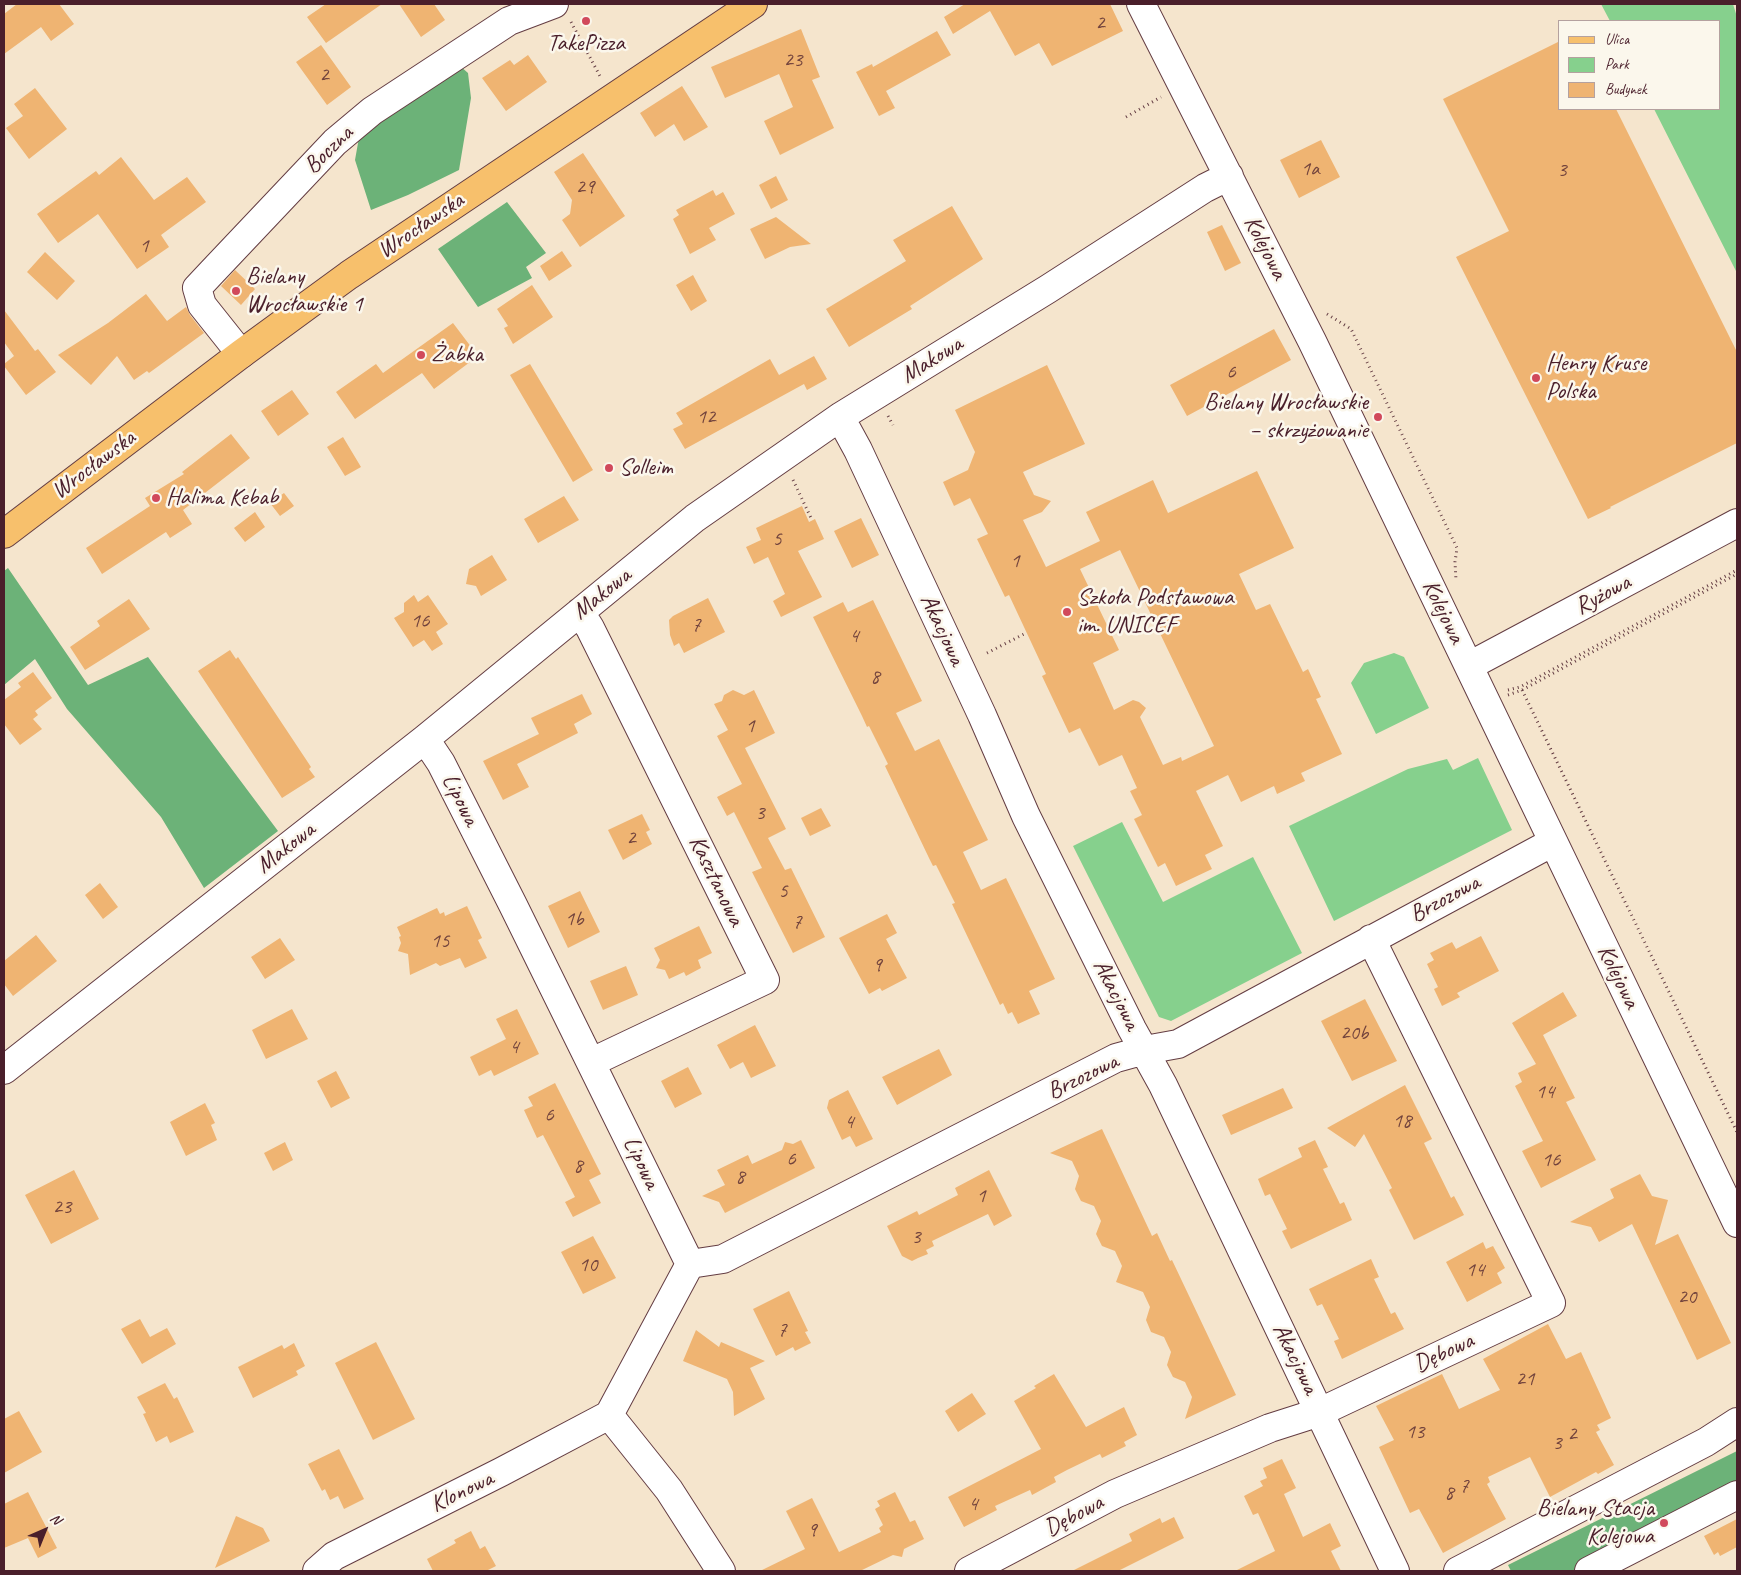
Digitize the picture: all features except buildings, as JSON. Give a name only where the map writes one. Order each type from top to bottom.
[{"type":"main road","name":"Wrocławska","points":[[4,534],[241,354],[349,275],[753,4]]},
{"type":"street","name":"Kolejowa","points":[[1141,4],[1320,358],[1737,1223]]},
{"type":"street","name":"Boczna","points":[[241,354],[202,305],[197,288],[212,272],[335,142],[372,111],[509,21],[562,12]]},
{"type":"street","name":"Makowa","points":[[6,1062],[425,739],[695,518],[840,417],[1048,289],[1205,188],[1229,176]]},
{"type":"street","name":"Akacjowa","points":[[840,417],[858,450],[986,724],[1026,816],[1132,1028],[1145,1050],[1395,1571]]},
{"type":"street","name":"Ryżowa","points":[[1469,666],[1737,523]]},
{"type":"street","name":"Kasztanowa","points":[[580,612],[590,628],[765,980],[592,1062]]},
{"type":"street","name":"Lipowa","points":[[425,739],[441,763],[592,1062],[690,1264]]},
{"type":"street","name":"Brzozowa","points":[[690,1264],[723,1259],[1116,1058],[1178,1044],[1553,842]]},
{"type":"street","name":"Dębowa","points":[[969,1571],[1115,1494],[1270,1428],[1320,1412],[1551,1303],[1371,939]]},
{"type":"street","points":[[690,1264],[609,1415],[669,1490],[720,1571]]},
{"type":"street","name":"Klonowa","points":[[317,1571],[334,1556],[609,1415]]},
{"type":"street","points":[[1458,1571],[1706,1442],[1737,1422]]},
{"type":"street","points":[[1589,1571],[1737,1495]]},
{"type":"path","points":[[562,12],[601,79]]},
{"type":"path","points":[[1126,117],[1163,96]]},
{"type":"path","points":[[1321,310],[1351,329],[1457,548],[1455,562],[1456,583]]},
{"type":"path","points":[[792,479],[812,520]]},
{"type":"path","points":[[1511,689],[1520,687],[1737,570]]},
{"type":"path","points":[[1487,704],[1522,690],[1737,574]]},
{"type":"path","points":[[987,653],[1026,633]]},
{"type":"path","points":[[1522,690],[1737,1132]]},
{"type":"green space","points":[[1601,4],[1733,4],[1737,17],[1737,273],[1655,110],[1721,110],[1721,20],[1609,20]]},
{"type":"green space","points":[[443,51],[468,73],[471,98],[459,170],[408,195],[371,210],[355,160],[366,98]]},
{"type":"green space","points":[[507,202],[546,253],[526,267],[532,278],[478,307],[438,249]]},
{"type":"green space","points":[[8,568],[88,685],[148,657],[278,831],[204,888],[161,817],[67,709],[35,659],[4,685],[4,571]]},
{"type":"green space","points":[[1394,653],[1404,657],[1429,708],[1376,734],[1351,683],[1364,663]]},
{"type":"green space","points":[[1478,758],[1512,830],[1334,921],[1289,826],[1408,769],[1447,759],[1453,770]]},
{"type":"green space","points":[[1122,822],[1163,902],[1253,857],[1302,953],[1171,1021],[1159,1017],[1073,846]]},
{"type":"green space","points":[[1737,1451],[1737,1487],[1576,1571],[1511,1571],[1508,1565]]},
{"type":"place","name":"TakePizza","points":[[586,21]]},
{"type":"place","name":"Bielany Wrocławskie 1","points":[[236,291]]},
{"type":"place","name":"Żabka","points":[[421,355]]},
{"type":"place","name":"Henry Kruse Polska","points":[[1536,378]]},
{"type":"place","name":"Bielany Wrocławskie – skrzyżowanie","points":[[1378,417]]},
{"type":"place","name":"Solleim","points":[[609,468]]},
{"type":"place","name":"Halima Kebab","points":[[156,498]]},
{"type":"place","name":"Szkoła Podstawowa im. UNICEF","points":[[1067,612]]},
{"type":"place","name":"Bielany Stacja Kolejowa","points":[[1664,1523]]}]
